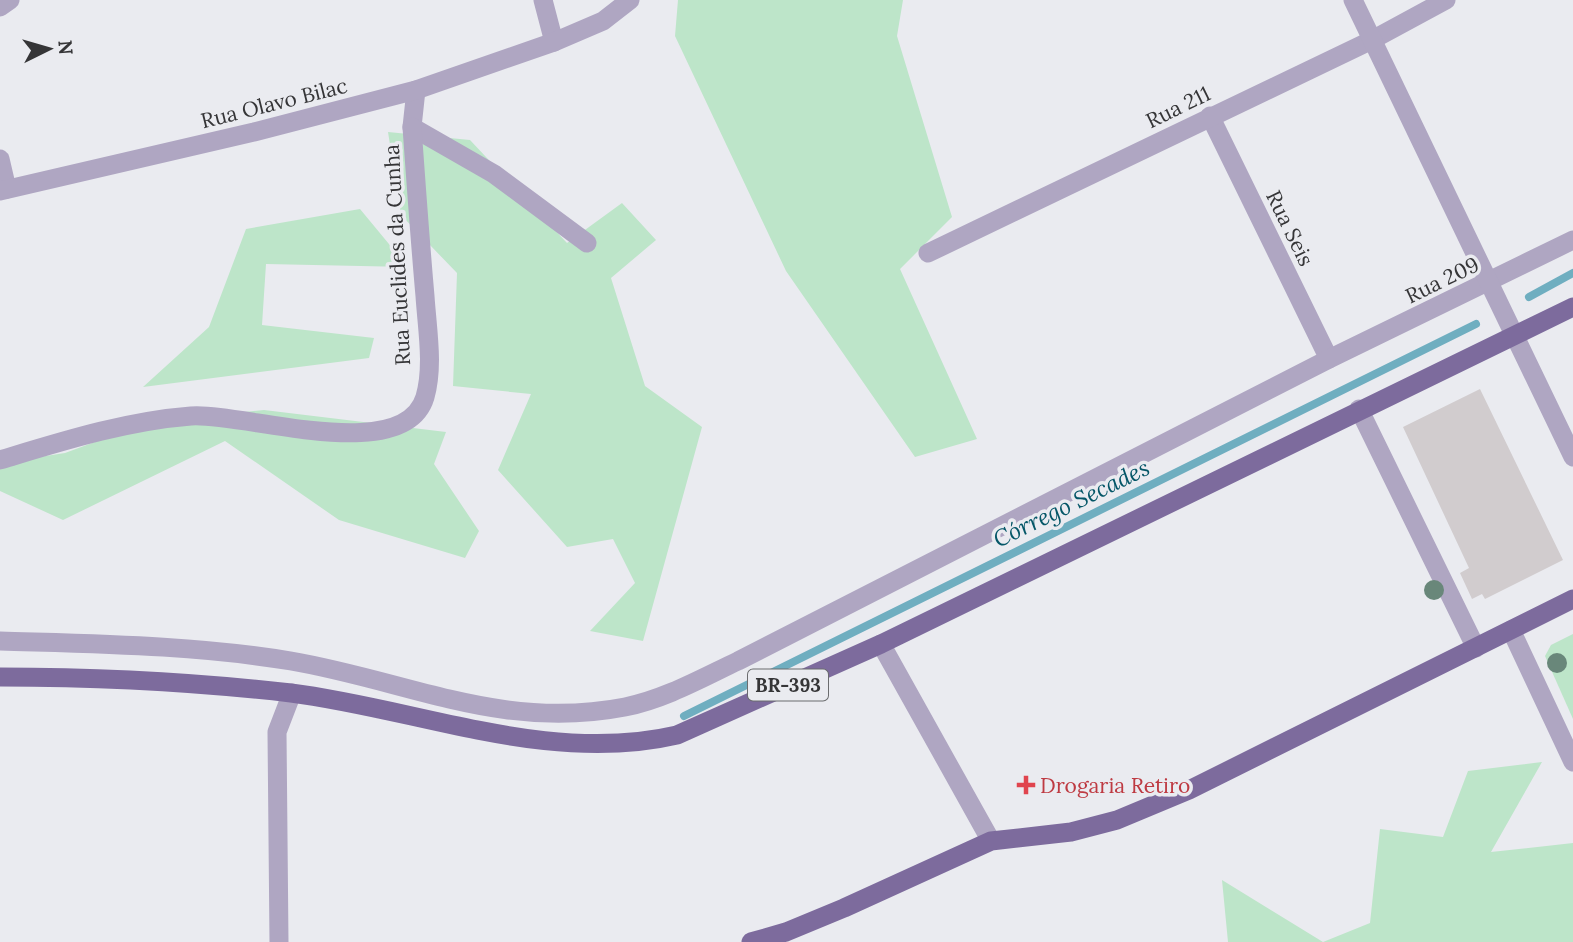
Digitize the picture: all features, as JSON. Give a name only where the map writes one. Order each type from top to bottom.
[{"type":"main road","name":"BR-393","points":[[0,677],[83,677],[292,694],[514,735],[592,745],[648,742],[677,735],[881,643],[1359,409],[1511,330],[1573,307]]},
{"type":"main road","points":[[751,942],[786,932],[844,908],[991,841],[1071,832],[1117,820],[1202,784],[1573,599]]},
{"type":"street","points":[[0,7],[10,0]]},
{"type":"street","points":[[543,0],[554,42]]},
{"type":"street","name":"Rua Olavo Bilac","points":[[3,190],[254,132],[416,90],[554,42],[603,21],[630,0]]},
{"type":"street","points":[[1353,0],[1573,457]]},
{"type":"street","name":"Rua 211","points":[[929,253],[1372,40],[1446,0]]},
{"type":"street","name":"Rua Euclides da Cunha","points":[[0,460],[141,421],[195,415],[322,431],[367,432],[397,426],[414,417],[425,397],[429,357],[412,127],[416,90]]},
{"type":"street","name":"Rua Seis","points":[[1210,116],[1329,359]]},
{"type":"street","name":"Rua Euclides da Cunha","points":[[412,127],[494,174],[587,243]]},
{"type":"street","points":[[0,159],[3,190]]},
{"type":"street","name":"Rua 209","points":[[0,641],[167,646],[248,654],[296,662],[474,707],[518,712],[578,713],[627,706],[673,692],[738,661],[1329,359],[1491,289],[1573,240]]},
{"type":"street","points":[[1359,409],[1476,648]]},
{"type":"street","points":[[1511,630],[1573,762]]},
{"type":"street","points":[[881,643],[991,841]]},
{"type":"street","points":[[279,942],[277,732],[281,716],[292,694]]},
{"type":"green space","points":[[678,0],[903,0],[897,36],[952,217],[900,269],[977,439],[915,457],[786,271],[675,36]]},
{"type":"green space","points":[[388,132],[470,140],[567,243],[622,203],[656,240],[611,278],[645,386],[702,427],[643,641],[590,631],[635,583],[613,539],[567,547],[498,470],[531,394],[453,386],[457,273],[401,215]]},
{"type":"green space","points":[[360,209],[408,267],[266,264],[262,325],[374,338],[369,358],[143,387],[209,327],[246,229]]},
{"type":"green space","points":[[264,410],[446,432],[434,464],[479,531],[465,558],[339,520],[225,441],[63,520],[0,491],[0,463],[65,453],[149,422]]},
{"type":"green space","points":[[1573,634],[1573,719],[1545,656],[1551,645]]},
{"type":"green space","points":[[1542,762],[1491,852],[1573,843],[1573,942],[1323,942],[1370,923],[1380,829],[1443,837],[1468,771]]},
{"type":"green space","points":[[1222,880],[1323,942],[1228,942]]},
{"type":"building","points":[[1480,389],[1563,560],[1485,599],[1482,594],[1472,599],[1460,573],[1469,568],[1403,427]]},
{"type":"waterway","name":"Córrego Secades","points":[[1529,297],[1573,273]]},
{"type":"waterway","name":"Córrego Secades","points":[[684,716],[1476,324]]},
{"type":"place","name":"Drogaria Retiro","points":[[1026,785]]}]
